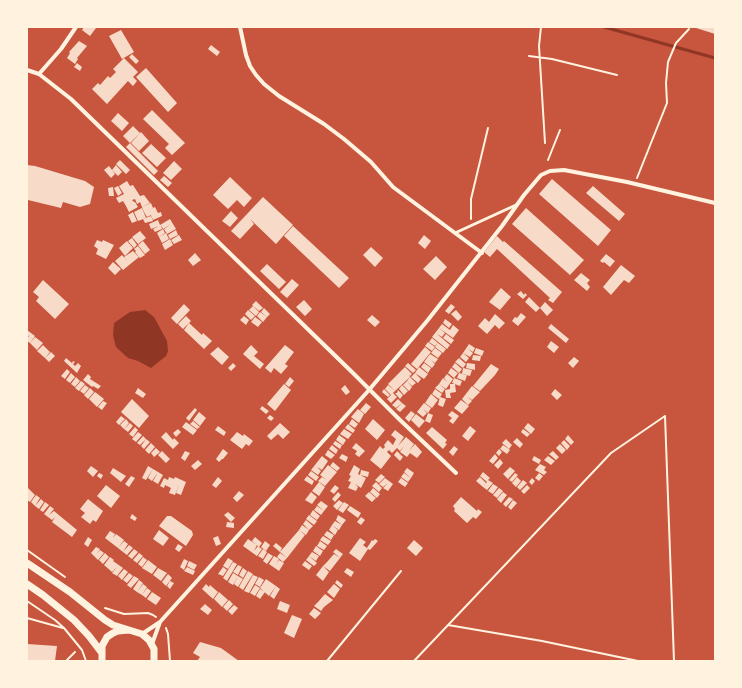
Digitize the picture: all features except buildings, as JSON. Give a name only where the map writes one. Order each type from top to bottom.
[{"type":"street","points":[[39,74],[61,49],[76,27]]},
{"type":"street","points":[[240,27],[250,66],[264,84],[279,96],[324,124],[344,139],[371,162],[393,187],[482,253]]},
{"type":"street","points":[[27,70],[39,74],[71,99],[456,473]]},
{"type":"street","points":[[142,634],[160,622],[369,390],[428,321],[482,253],[537,179],[550,171],[564,170],[715,202]]},
{"type":"street","points":[[27,563],[70,592],[109,622],[120,628],[142,634],[152,644]]},
{"type":"street","points":[[27,584],[74,620],[90,636],[102,652]]},
{"type":"street","points":[[154,661],[152,644],[160,622]]},
{"type":"street","points":[[102,661],[103,642],[107,637],[118,631],[129,630]]},
{"type":"lane","points":[[455,233],[516,206]]},
{"type":"path","points":[[541,27],[539,46],[541,58],[545,143]]},
{"type":"path","points":[[635,184],[667,103],[666,83],[668,62],[676,43],[689,30]]},
{"type":"path","points":[[529,56],[552,59],[617,75]]},
{"type":"path","points":[[470,226],[471,199],[488,128]]},
{"type":"path","points":[[548,160],[560,130]]},
{"type":"path","points":[[414,661],[611,453],[665,416],[674,661]]},
{"type":"path","points":[[327,661],[401,571]]},
{"type":"path","points":[[27,601],[64,628],[82,650],[86,661]]},
{"type":"path","points":[[108,609],[124,614]]},
{"type":"path","points":[[27,618],[64,628]]},
{"type":"path","points":[[448,625],[542,641],[638,661]]},
{"type":"path","points":[[66,661],[75,652]]},
{"type":"shaded area","points":[[145,310],[154,317],[167,341],[168,351],[166,356],[151,368],[138,361],[128,358],[116,347],[113,335],[114,323],[130,312]]},
{"type":"waterway","points":[[604,27],[715,58]]}]
